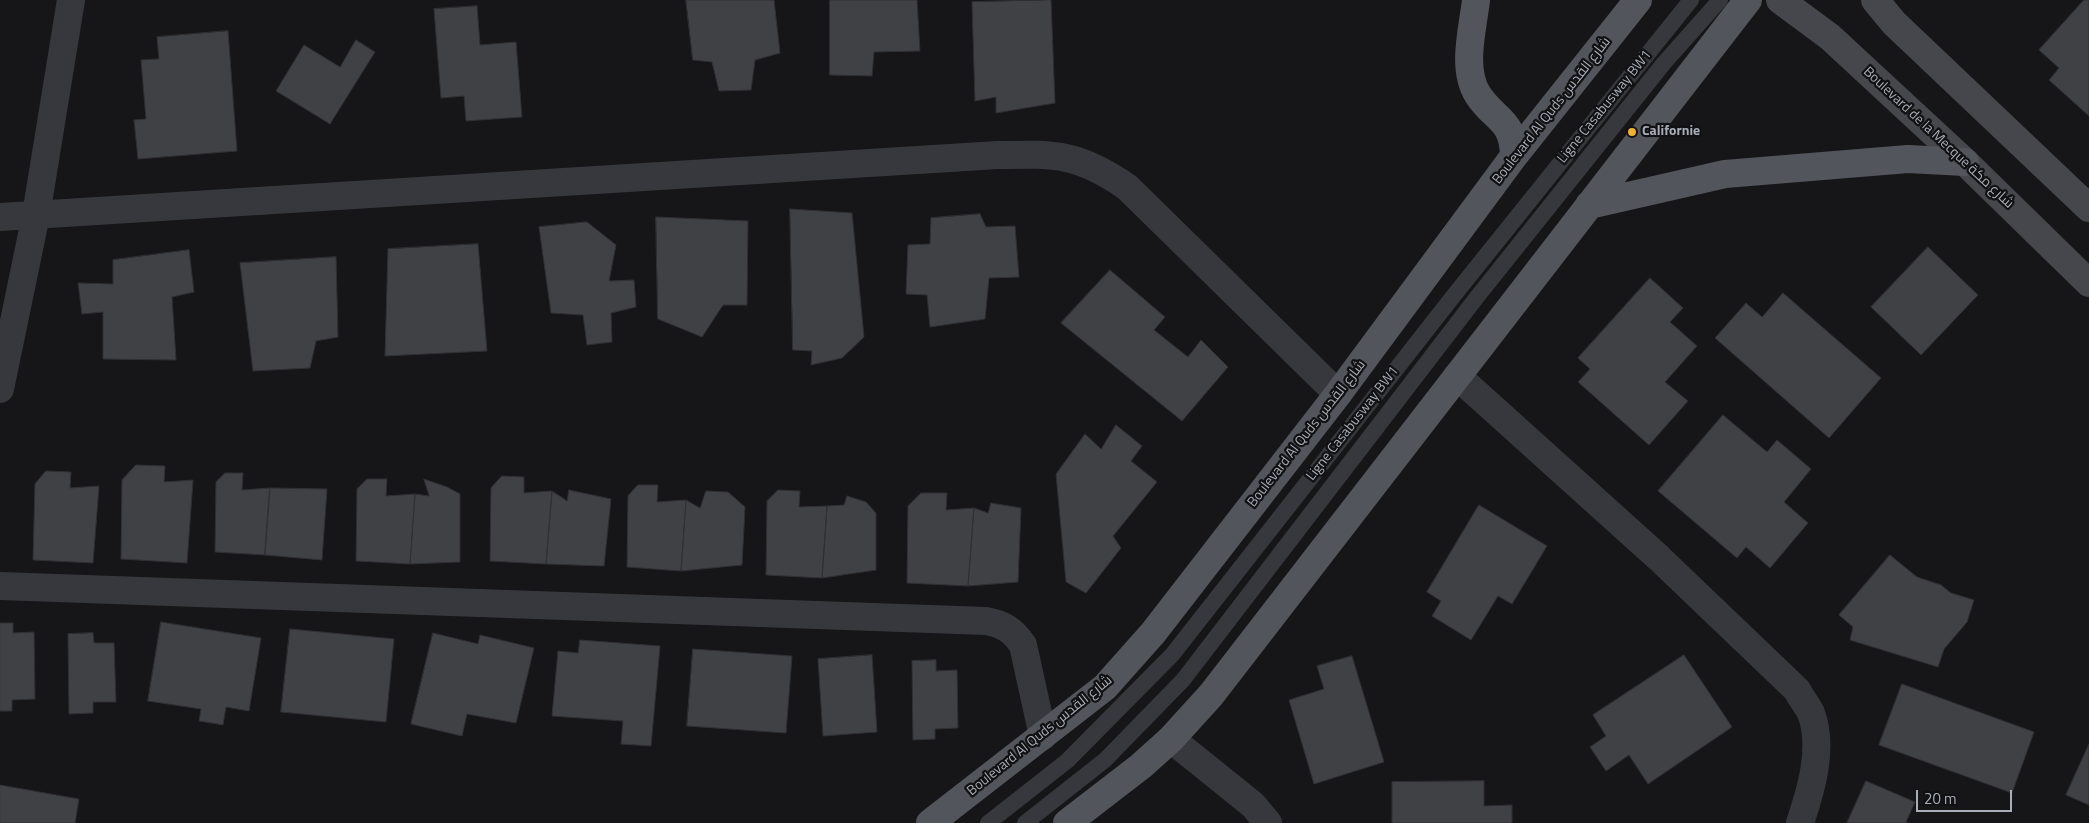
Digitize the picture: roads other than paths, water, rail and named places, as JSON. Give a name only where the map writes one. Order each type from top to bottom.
[{"type":"main road","points":[[1476,0],[1469,61],[1472,80],[1478,95],[1504,121],[1509,130],[1513,142],[1514,156]]},
{"type":"main road","name":"Boulevard Al Quds شارع القدس","points":[[930,823],[1105,687],[1153,633],[1338,394],[1514,156],[1638,0]]},
{"type":"main road","points":[[1067,823],[1141,766],[1171,739],[1211,695],[1748,0]]},
{"type":"main road","name":"Boulevard de la Mecque شارع مكة","points":[[1780,0],[1830,37],[1965,162],[2089,283]]},
{"type":"main road","points":[[1875,0],[1894,23],[2089,208]]},
{"type":"main road","points":[[1589,205],[1725,174],[1908,159],[1965,162]]},
{"type":"street","points":[[0,390],[36,215],[71,0]]},
{"type":"street","points":[[0,217],[998,155],[1046,154],[1082,161],[1101,170],[1127,187],[1338,394]]},
{"type":"street","points":[[1457,376],[1658,558],[1797,690],[1810,713],[1815,736],[1814,768],[1809,797],[1800,823]]},
{"type":"street","points":[[0,586],[986,621],[1006,627],[1023,645],[1043,736]]},
{"type":"street","points":[[1171,739],[1253,805],[1268,823]]},
{"type":"lane","name":"Ligne Casabusway BW1","points":[[988,823],[1067,760],[1172,655],[1449,302],[1691,0]]},
{"type":"lane","name":"Ligne Casabusway BW1","points":[[1025,823],[1105,760],[1183,680],[1477,296],[1664,63],[1720,0]]},
{"type":"place","name":"Californie","points":[[1632,132]]}]
